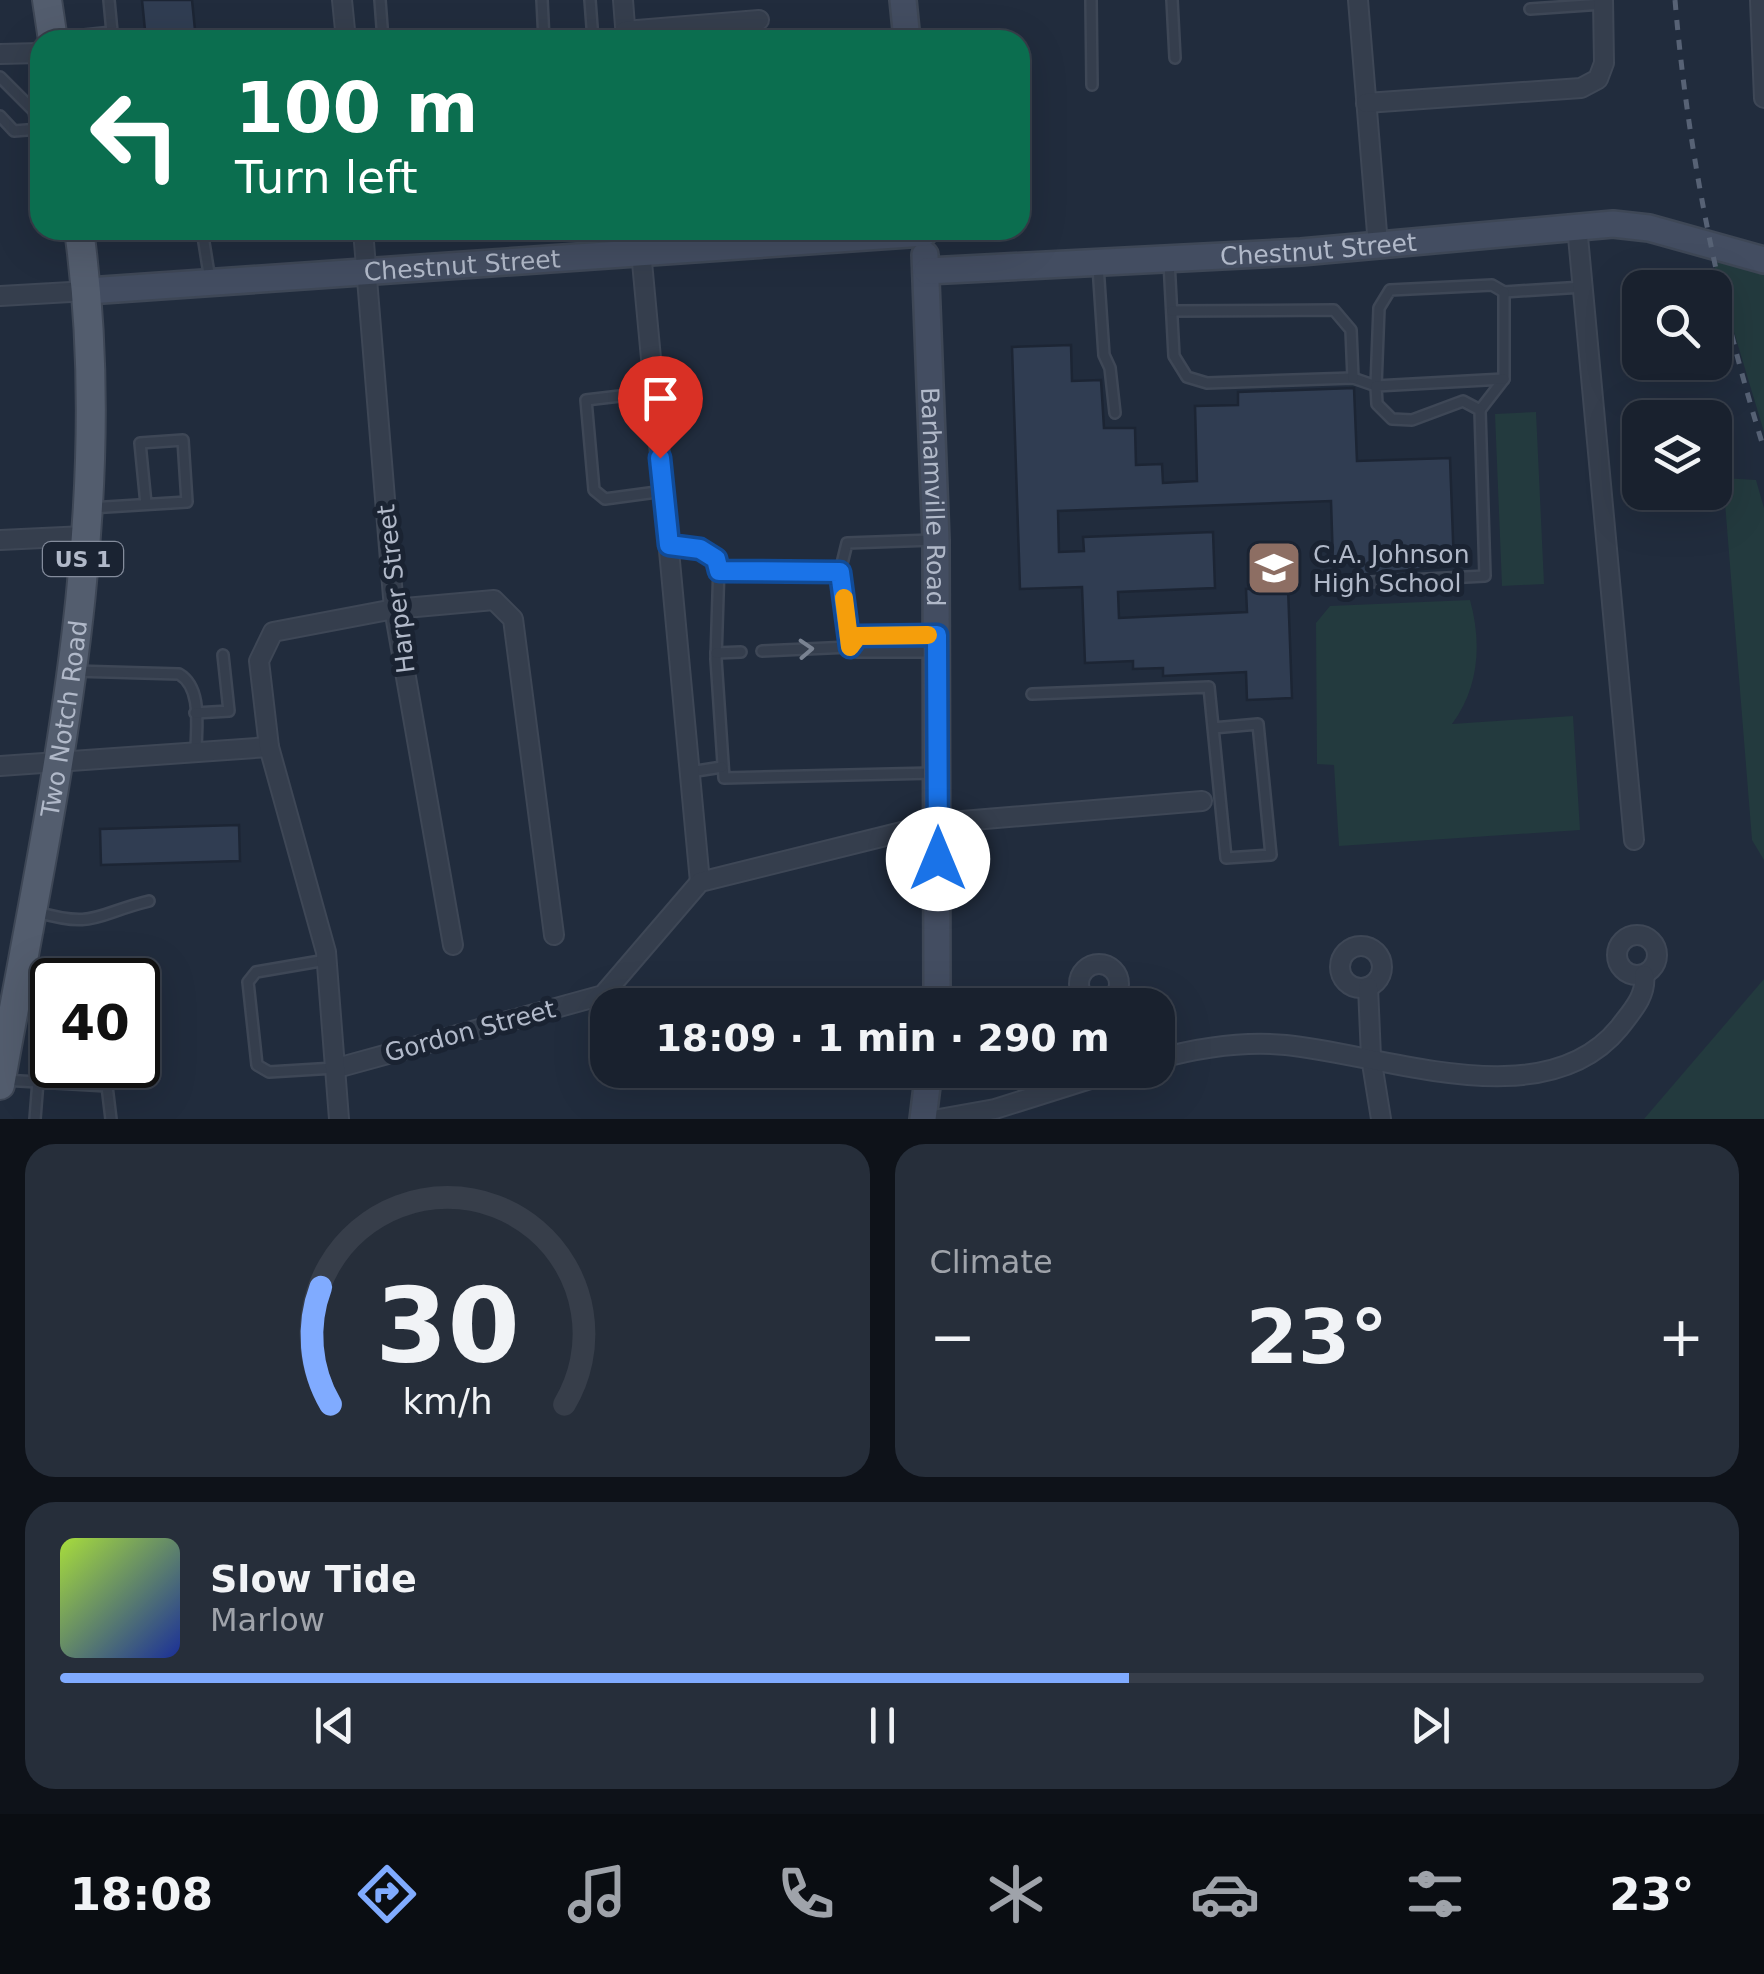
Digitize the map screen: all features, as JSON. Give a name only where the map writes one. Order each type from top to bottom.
[{"type":"main road","points":[[48,0],[52,30]]},
{"type":"main road","name":"Two Notch Road","points":[[0,1081],[60,760],[86,522],[93,428],[88,290],[80,240]]},
{"type":"street","points":[[342,0],[345,30]]},
{"type":"street","points":[[623,0],[626,30]]},
{"type":"street","points":[[903,0],[905,30]]},
{"type":"street","points":[[1358,0],[1378,245]]},
{"type":"street","points":[[1760,0],[1764,98]]},
{"type":"street","points":[[1366,103],[1581,88],[1598,79],[1604,63],[1603,2]]},
{"type":"street","points":[[676,30],[759,20]]},
{"type":"street","points":[[0,54],[30,52]]},
{"type":"street","name":"Chestnut Street","points":[[927,271],[1169,259],[1631,225],[1764,260]]},
{"type":"street","points":[[1577,226],[1634,840]]},
{"type":"street","name":"Harper Street","points":[[364,240],[394,609],[453,945]]},
{"type":"street","points":[[640,240],[700,882],[938,823],[1211,800]]},
{"type":"street","name":"Chestnut Street","points":[[0,296],[367,273],[640,240]]},
{"type":"street","name":"Barhamville Road","points":[[925,240],[936,540],[938,823],[934,988]]},
{"type":"street","points":[[0,540],[86,522]]},
{"type":"street","points":[[338,1119],[338,1068],[326,960],[269,747],[259,662],[272,632],[394,609],[494,600],[513,619],[554,935]]},
{"type":"street","points":[[0,766],[269,747]]},
{"type":"street","name":"Gordon Street","points":[[338,1068],[603,994],[700,882]]},
{"type":"street","points":[[1175,1057],[1236,1045],[1282,1044],[1497,1082],[1538,1077],[1575,1064],[1611,1038],[1639,1002],[1644,975]]},
{"type":"street","points":[[1368,987],[1371,1058],[1381,1119]]},
{"type":"street","points":[[923,1119],[927,1088]]},
{"type":"street","points":[[939,1119],[995,1109],[1062,1088]]},
{"type":"lane","points":[[109,0],[112,30]]},
{"type":"lane","points":[[380,0],[382,30]]},
{"type":"lane","points":[[542,0],[544,30]]},
{"type":"lane","points":[[590,0],[592,30]]},
{"type":"lane","points":[[1091,0],[1092,85]]},
{"type":"lane","points":[[1172,0],[1175,58]]},
{"type":"lane","points":[[1530,9],[1603,2]]},
{"type":"lane","points":[[3,83],[30,108]]},
{"type":"lane","points":[[2,115],[14,131],[30,130]]},
{"type":"lane","points":[[205,240],[210,283]]},
{"type":"lane","points":[[1169,259],[1174,356],[1182,371],[1194,380],[1353,378],[1376,386],[1504,379]]},
{"type":"lane","points":[[1098,263],[1104,355],[1110,368],[1116,413]]},
{"type":"lane","points":[[1480,410],[1463,401],[1397,420],[1380,410],[1376,386],[1380,308],[1390,290],[1492,285],[1504,292],[1583,287]]},
{"type":"lane","points":[[1332,584],[1485,576],[1480,410],[1504,379],[1504,292]]},
{"type":"lane","points":[[1172,311],[1334,310],[1352,330],[1353,378]]},
{"type":"lane","points":[[654,392],[586,400],[594,490],[605,500],[664,492]]},
{"type":"lane","points":[[86,522],[146,504],[187,502],[183,440],[140,443],[146,504]]},
{"type":"lane","points":[[850,647],[840,572],[847,544],[936,540]]},
{"type":"lane","points":[[669,545],[700,549],[716,559],[719,571],[716,653],[724,778],[937,772]]},
{"type":"lane","points":[[719,571],[840,572]]},
{"type":"lane","points":[[850,647],[858,636],[937,644]]},
{"type":"lane","points":[[762,651],[850,647],[857,652],[937,644]]},
{"type":"lane","points":[[716,653],[741,652]]},
{"type":"lane","points":[[195,714],[230,712],[222,655]]},
{"type":"lane","points":[[71,671],[179,674],[195,693],[196,752]]},
{"type":"lane","points":[[1032,694],[1209,687],[1213,728],[1211,800],[1226,858],[1272,854],[1258,724],[1213,728]]},
{"type":"lane","points":[[690,772],[722,767]]},
{"type":"lane","points":[[32,910],[70,922],[92,922],[149,902]]},
{"type":"lane","points":[[326,960],[256,972],[248,982],[257,1065],[269,1072],[338,1068]]},
{"type":"lane","points":[[0,1081],[30,1081]]},
{"type":"lane","points":[[35,1119],[37,1088]]},
{"type":"lane","points":[[107,1088],[111,1119]]},
{"type":"green space","points":[[1707,242],[1764,260],[1764,432],[1732,325],[1732,270],[1715,270]]},
{"type":"green space","points":[[1536,412],[1544,584],[1502,586],[1495,414]]},
{"type":"green space","points":[[1732,479],[1756,480],[1764,508],[1764,860],[1752,840],[1726,510],[1732,510]]},
{"type":"green space","points":[[1470,600],[1476,632],[1476,665],[1468,695],[1452,724],[1573,716],[1580,830],[1339,846],[1334,765],[1317,764],[1316,623],[1330,606]]},
{"type":"green space","points":[[1764,979],[1764,1119],[1644,1119]]},
{"type":"building","points":[[142,0],[192,0],[195,30],[145,30]]},
{"type":"building","points":[[1071,345],[1072,381],[1101,380],[1104,428],[1135,428],[1136,465],[1162,464],[1163,483],[1197,481],[1195,406],[1238,405],[1238,392],[1354,388],[1357,461],[1450,458],[1454,566],[1357,575],[1356,562],[1333,563],[1331,501],[1058,511],[1059,552],[1084,551],[1083,537],[1213,532],[1215,588],[1118,592],[1119,618],[1247,612],[1246,589],[1288,587],[1292,698],[1247,700],[1246,672],[1163,676],[1163,668],[1133,669],[1133,661],[1085,663],[1082,587],[1020,589],[1012,347]]},
{"type":"building","points":[[239,825],[240,861],[101,865],[100,829]]},
{"type":"railway","points":[[1675,0],[1688,114],[1707,227],[1764,449]]},
{"type":"slow traffic","points":[[844,598],[850,647],[858,636],[928,635]]},
{"type":"place","name":"C.A. Johnson High School","points":[[1274,568]]},
{"type":"route","points":[[660,458],[669,545],[700,549],[716,559],[719,571],[840,572],[850,647],[858,636],[937,635],[938,859]]}]
